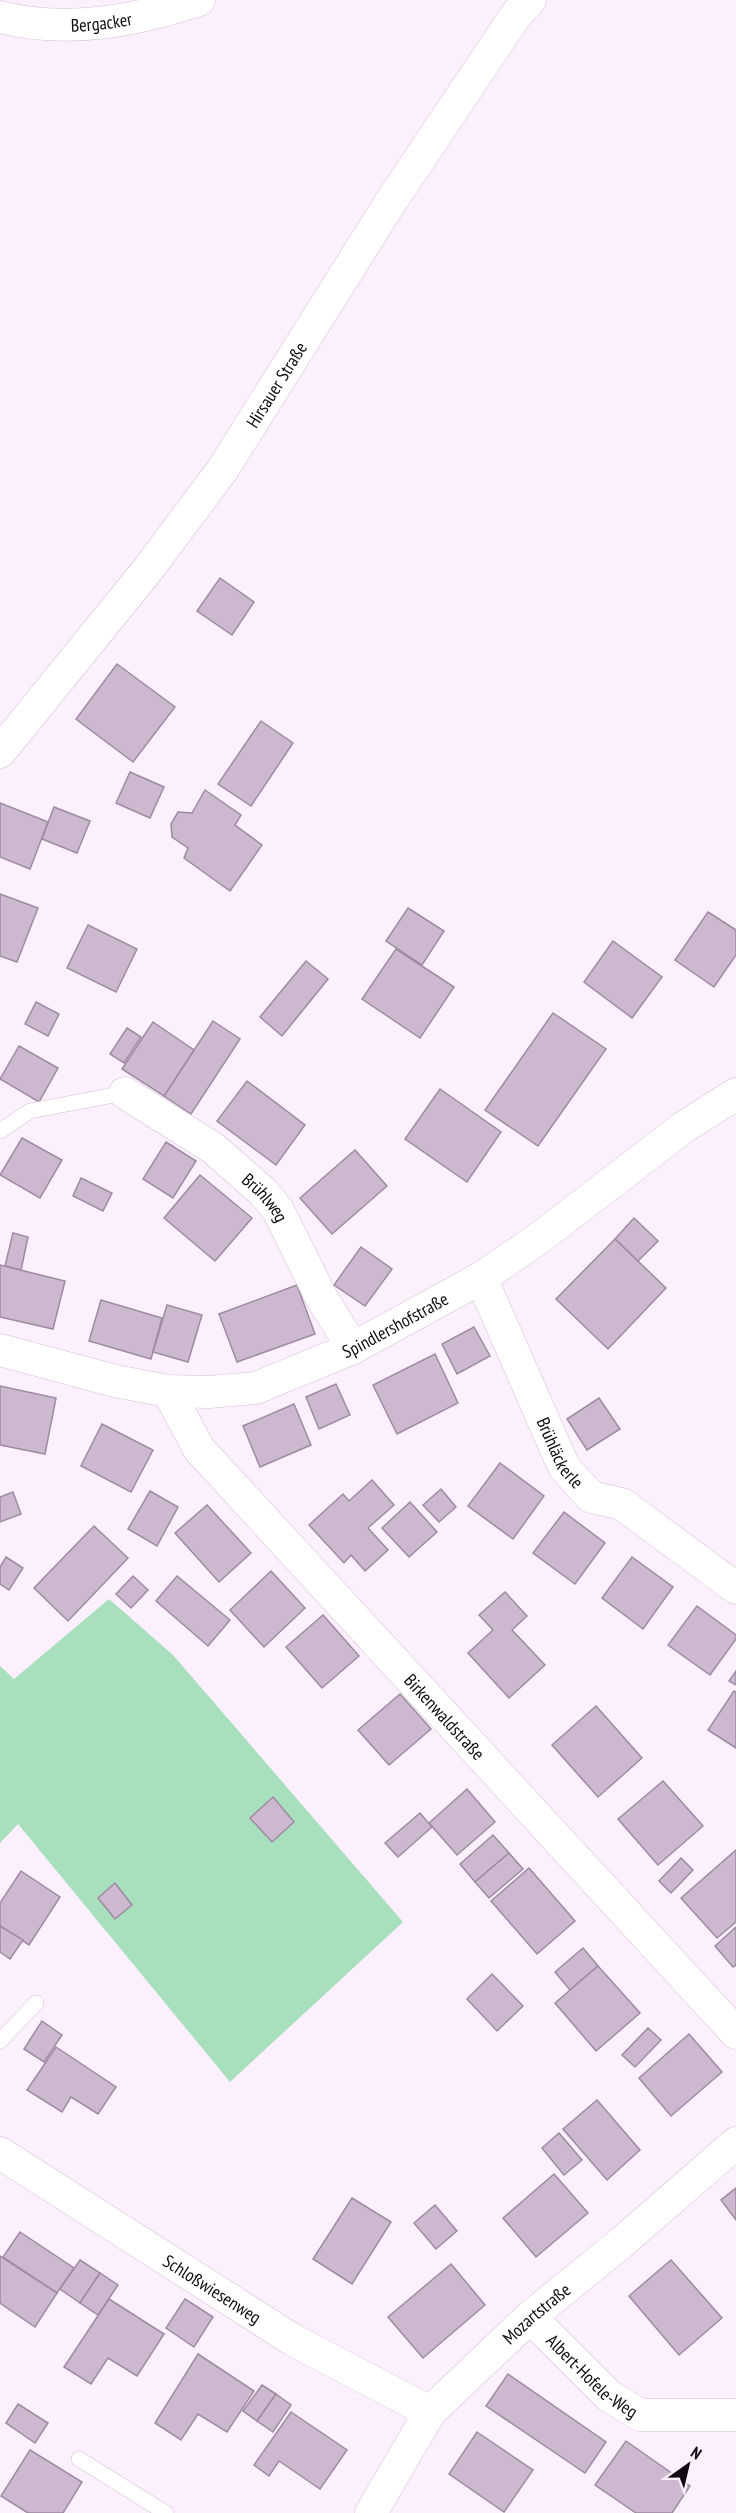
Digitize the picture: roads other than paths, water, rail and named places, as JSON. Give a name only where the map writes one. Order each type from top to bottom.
[{"type":"street","name":"Bergacker","points":[[0,17],[14,21],[84,25],[126,20],[199,0]]},
{"type":"street","name":"Hirsauer Straße","points":[[0,752],[149,568],[224,469],[390,203],[519,5]]},
{"type":"street","name":"Brühlweg","points":[[125,1093],[213,1148],[263,1192],[278,1210],[321,1297],[353,1348]]},
{"type":"street","name":"Spindlershofstraße","points":[[0,1350],[115,1381],[168,1390],[209,1392],[256,1388],[353,1348],[481,1278],[538,1239],[684,1127],[736,1094]]},
{"type":"street","name":"Brühläckerle","points":[[481,1278],[564,1467],[591,1497],[622,1504],[736,1588]]},
{"type":"street","name":"Birkenwaldstraße","points":[[168,1390],[199,1449],[736,2033]]},
{"type":"street","name":"Mozartstraße","points":[[371,2513],[430,2412],[530,2317],[621,2243],[736,2144]]},
{"type":"street","name":"Schloßwiesenweg","points":[[1,2156],[293,2340],[430,2412]]},
{"type":"street","name":"Albert-Hofele-Weg","points":[[530,2317],[609,2396],[640,2415],[736,2415]]},
{"type":"lane","points":[[0,1131],[30,1110],[125,1093]]},
{"type":"lane","points":[[0,2041],[36,2002]]},
{"type":"lane","points":[[80,2459],[166,2513]]}]
